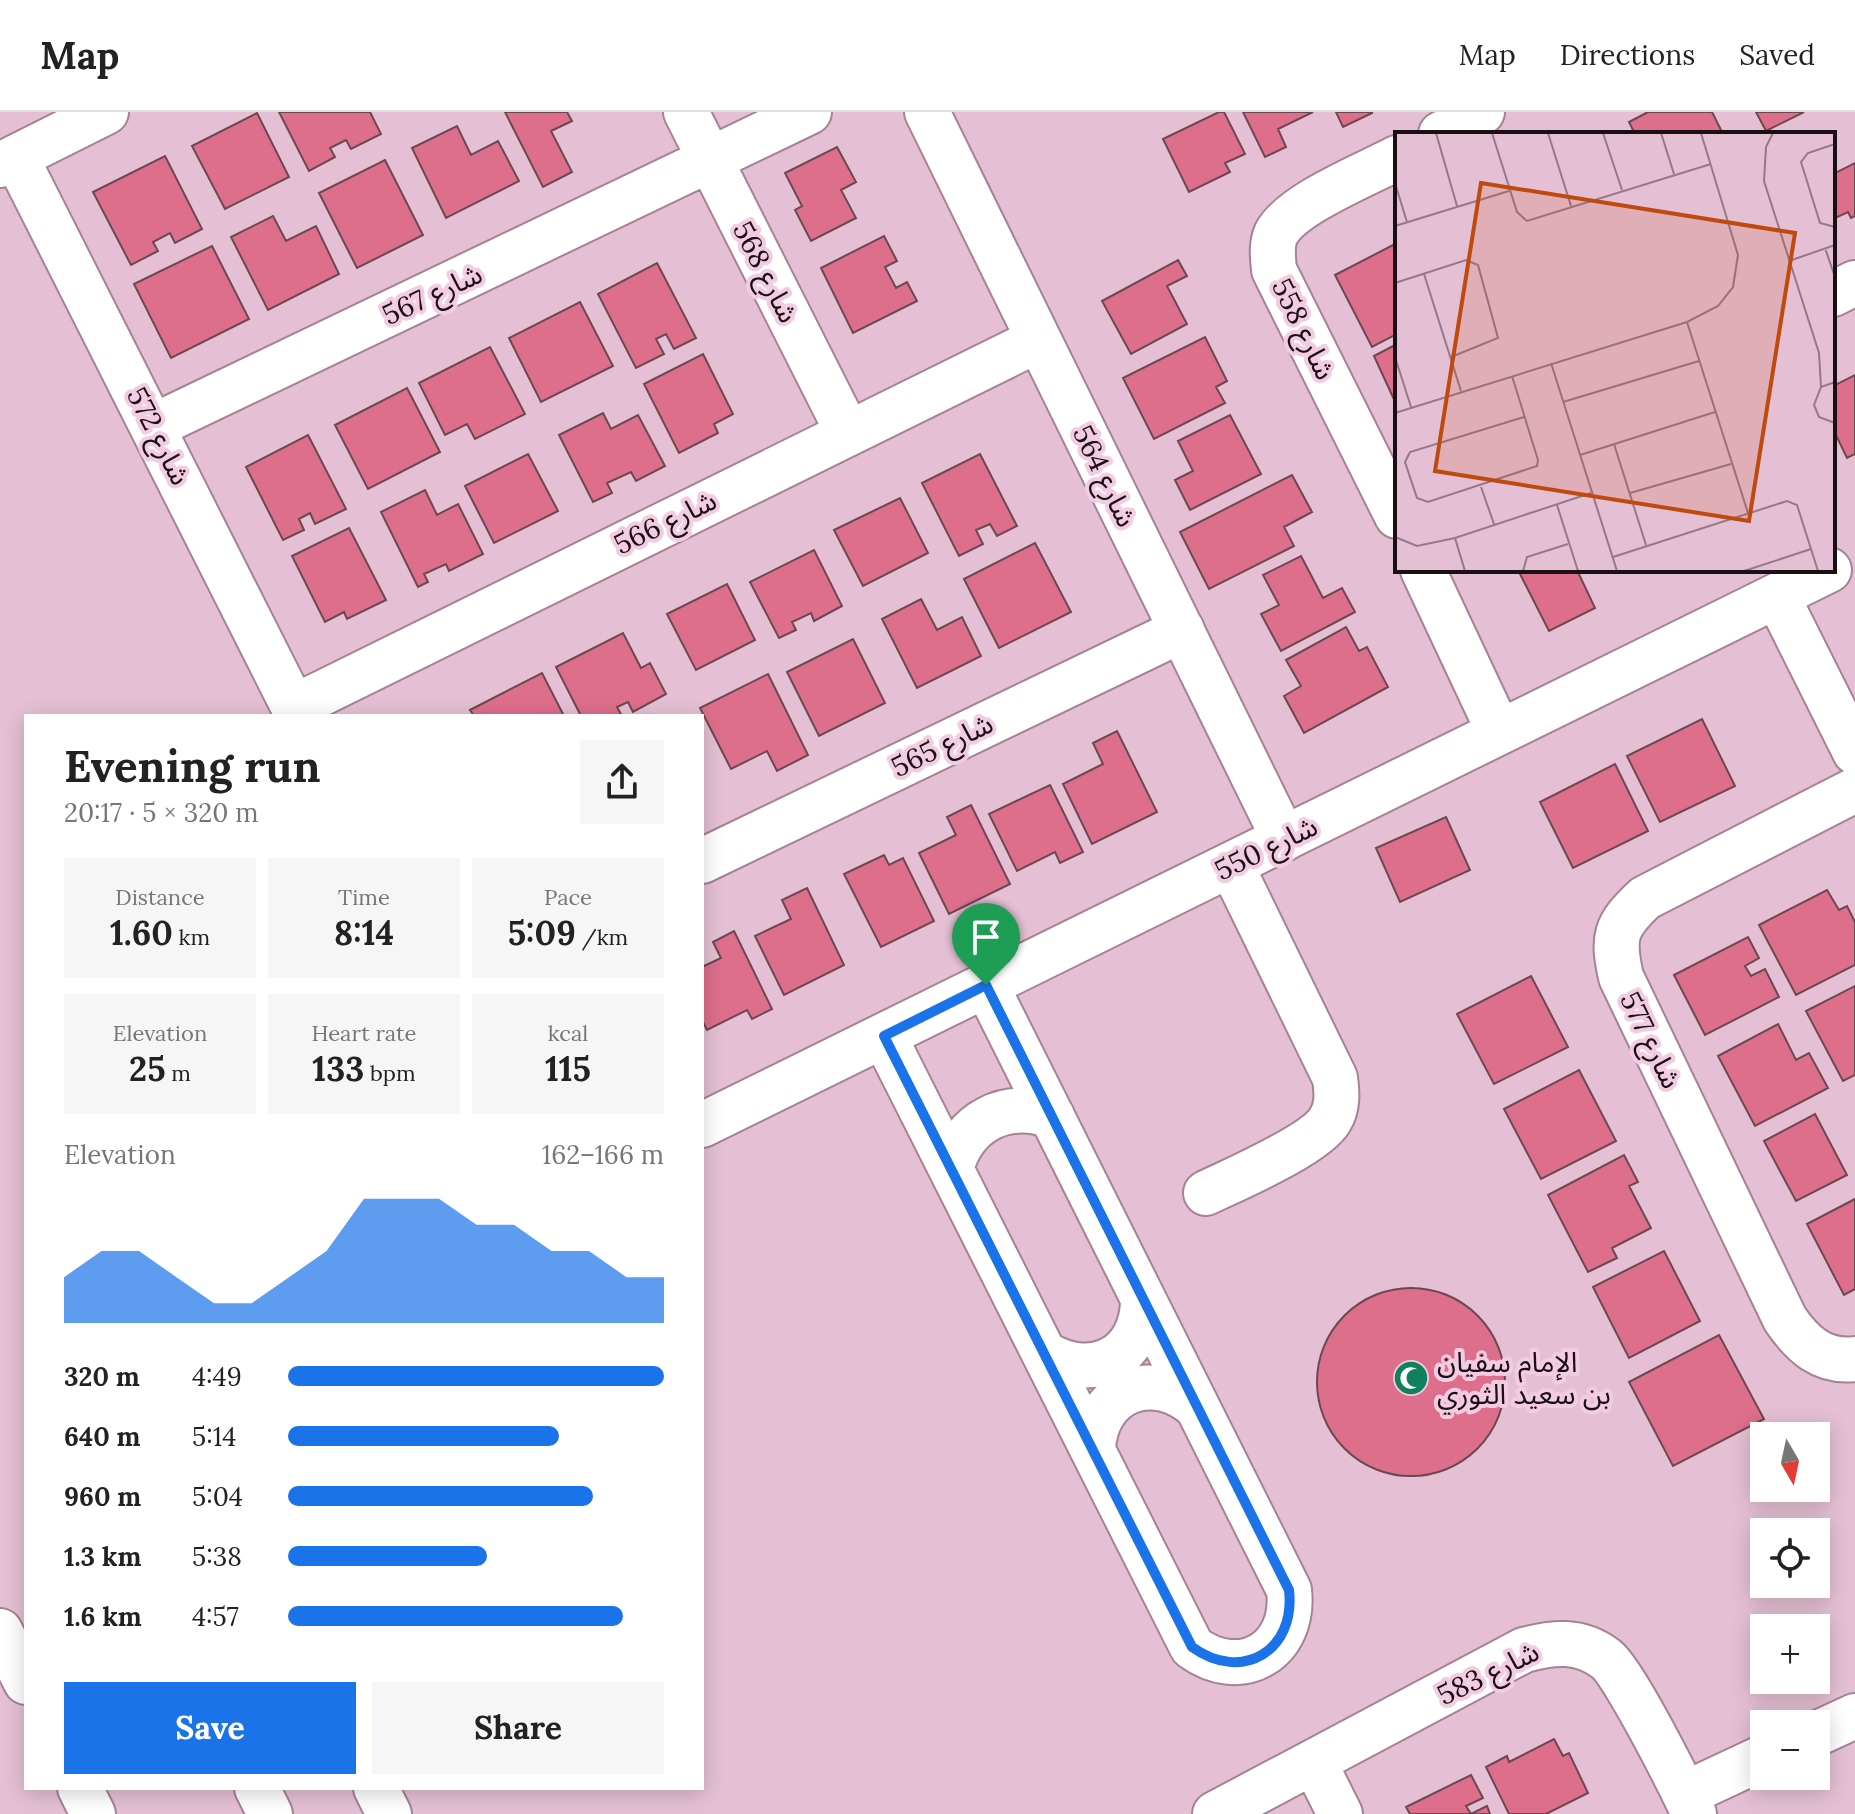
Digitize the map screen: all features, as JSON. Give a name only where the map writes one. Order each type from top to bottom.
[{"type":"street","points":[[8,161],[106,112]]},
{"type":"street","name":"شارع 568","points":[[686,112],[847,431]]},
{"type":"street","name":"شارع 567","points":[[154,426],[809,112]]},
{"type":"street","points":[[1445,132],[1482,112]]},
{"type":"street","name":"شارع 564","points":[[943,117],[1038,340],[1284,839]]},
{"type":"street","name":"شارع 558","points":[[1395,159],[1306,207],[1285,222],[1276,235],[1272,252],[1274,270],[1395,508]]},
{"type":"street","name":"شارع 572","points":[[8,161],[154,426],[296,711]]},
{"type":"street","points":[[1835,293],[1855,283]]},
{"type":"street","name":"شارع 566","points":[[296,711],[847,431],[1038,340]]},
{"type":"street","name":"شارع 550","points":[[1835,567],[1855,557]]},
{"type":"street","points":[[1424,572],[1499,732]]},
{"type":"street","name":"شارع 550","points":[[704,1124],[1825,572]]},
{"type":"street","points":[[1777,596],[1855,752]]},
{"type":"street","name":"شارع 565","points":[[704,860],[1182,630]]},
{"type":"street","name":"شارع 577","points":[[1855,790],[1645,898],[1624,918],[1615,937],[1621,977],[1785,1319],[1800,1340],[1821,1354],[1842,1360],[1855,1359]]},
{"type":"street","points":[[1206,1193],[1319,1134],[1335,1108],[1337,1093],[1335,1078],[1231,865]]},
{"type":"street","points":[[884,1036],[1192,1647],[1217,1661],[1246,1662],[1259,1657],[1272,1648],[1289,1621],[1289,1590],[986,985]]},
{"type":"street","points":[[951,1169],[964,1138],[990,1117],[1021,1109],[1052,1116]]},
{"type":"street","points":[[1044,1353],[1074,1366],[1107,1362],[1120,1354],[1139,1329],[1143,1299]]},
{"type":"street","points":[[1093,1449],[1093,1435],[1105,1409],[1128,1391],[1158,1387],[1186,1397],[1197,1407]]},
{"type":"street","name":"شارع 583","points":[[1215,1814],[1315,1764],[1524,1650],[1555,1641],[1578,1646],[1607,1659],[1690,1804]]},
{"type":"street","points":[[1830,1728],[1855,1716]]},
{"type":"street","points":[[1315,1764],[1340,1814]]},
{"type":"street","points":[[1690,1804],[1750,1766]]},
{"type":"street","points":[[81,1790],[93,1814]]},
{"type":"street","points":[[258,1790],[270,1814]]},
{"type":"street","points":[[377,1790],[389,1814]]},
{"type":"building","points":[[279,112],[370,112],[381,134],[351,149],[346,140],[330,148],[335,157],[309,171]]},
{"type":"building","points":[[505,112],[567,112],[572,121],[551,131],[572,172],[543,187]]},
{"type":"building","points":[[1224,112],[1245,154],[1225,163],[1230,172],[1189,192],[1163,139]]},
{"type":"building","points":[[1243,112],[1313,112],[1278,129],[1286,147],[1265,157]]},
{"type":"building","points":[[1336,112],[1372,112],[1372,113],[1343,127]]},
{"type":"building","points":[[1648,112],[1712,112],[1722,132],[1634,132],[1629,122]]},
{"type":"building","points":[[1756,112],[1804,112],[1766,131]]},
{"type":"building","points":[[257,113],[289,177],[225,209],[192,146]]},
{"type":"building","points":[[457,126],[471,155],[498,141],[519,181],[446,218],[412,148]]},
{"type":"building","points":[[837,147],[856,182],[841,190],[856,218],[811,241],[795,210],[802,206],[785,173]]},
{"type":"building","points":[[165,156],[202,229],[175,243],[170,233],[153,242],[158,251],[131,265],[93,192]]},
{"type":"building","points":[[385,160],[423,235],[357,268],[319,193]]},
{"type":"building","points":[[1855,163],[1855,216],[1851,218],[1848,212],[1835,218],[1835,173]]},
{"type":"building","points":[[273,216],[286,241],[316,226],[339,274],[268,310],[231,237]]},
{"type":"building","points":[[884,236],[897,261],[885,267],[896,288],[907,282],[917,301],[853,333],[821,268]]},
{"type":"building","points":[[1395,244],[1395,335],[1372,347],[1335,275]]},
{"type":"building","points":[[212,246],[249,319],[171,358],[134,284]]},
{"type":"building","points":[[1178,260],[1187,276],[1167,286],[1187,324],[1131,354],[1102,301]]},
{"type":"building","points":[[657,263],[696,338],[674,349],[666,334],[656,339],[664,354],[636,368],[598,294]]},
{"type":"building","points":[[580,302],[613,366],[541,402],[509,338]]},
{"type":"building","points":[[1205,337],[1227,381],[1216,387],[1225,403],[1154,439],[1123,378]]},
{"type":"building","points":[[1395,345],[1395,402],[1374,356]]},
{"type":"building","points":[[490,347],[525,414],[475,439],[467,424],[445,435],[419,383]]},
{"type":"building","points":[[703,354],[733,414],[714,424],[718,433],[679,453],[644,384]]},
{"type":"building","points":[[1855,375],[1855,454],[1847,458],[1835,433],[1835,385]]},
{"type":"building","points":[[407,388],[440,452],[368,489],[335,425]]},
{"type":"building","points":[[603,413],[611,429],[638,415],[665,466],[636,481],[631,472],[607,483],[612,493],[593,502],[559,435]]},
{"type":"building","points":[[1230,415],[1261,474],[1190,510],[1175,480],[1193,471],[1178,441]]},
{"type":"building","points":[[308,435],[346,509],[315,524],[310,513],[299,519],[304,530],[283,540],[246,467]]},
{"type":"building","points":[[528,454],[558,511],[494,543],[465,486]]},
{"type":"building","points":[[980,454],[1017,526],[997,536],[990,524],[976,530],[983,544],[959,556],[922,483]]},
{"type":"building","points":[[1292,475],[1312,512],[1284,527],[1294,546],[1209,589],[1180,532]]},
{"type":"building","points":[[425,490],[437,515],[458,504],[483,554],[449,571],[446,564],[424,574],[428,582],[418,587],[381,512]]},
{"type":"building","points":[[900,498],[928,553],[863,586],[834,530]]},
{"type":"building","points":[[349,528],[386,600],[347,619],[344,612],[325,622],[292,556]]},
{"type":"building","points":[[1035,543],[1071,612],[999,648],[964,579]]},
{"type":"building","points":[[814,550],[842,606],[814,621],[811,613],[792,622],[796,630],[779,638],[750,582]]},
{"type":"building","points":[[1301,556],[1323,598],[1342,588],[1355,612],[1281,651],[1261,614],[1279,605],[1263,575]]},
{"type":"building","points":[[1519,572],[1578,572],[1595,608],[1549,631]]},
{"type":"building","points":[[727,584],[755,640],[696,670],[667,614]]},
{"type":"building","points":[[921,599],[937,630],[962,617],[981,656],[917,688],[882,619]]},
{"type":"building","points":[[1346,627],[1359,651],[1367,647],[1388,687],[1304,733],[1284,696],[1301,686],[1286,660]]},
{"type":"building","points":[[623,633],[641,668],[650,663],[666,694],[633,712],[628,702],[617,707],[621,714],[580,714],[556,667]]},
{"type":"building","points":[[853,639],[885,703],[819,736],[787,672]]},
{"type":"building","points":[[542,673],[563,714],[473,714],[470,710]]},
{"type":"building","points":[[768,674],[808,755],[777,771],[767,751],[731,769],[700,708]]},
{"type":"building","points":[[1702,719],[1735,786],[1660,822],[1627,756]]},
{"type":"building","points":[[1117,731],[1157,812],[1092,844],[1063,784],[1103,764],[1093,743]]},
{"type":"building","points":[[1615,764],[1648,831],[1573,868],[1540,802]]},
{"type":"building","points":[[1050,785],[1083,852],[1060,863],[1055,852],[1017,871],[989,814]]},
{"type":"building","points":[[971,805],[1010,884],[949,914],[919,853],[956,835],[947,817]]},
{"type":"building","points":[[1446,817],[1470,870],[1400,902],[1376,848]]},
{"type":"building","points":[[884,855],[889,865],[903,858],[934,921],[881,947],[844,874]]},
{"type":"building","points":[[807,888],[844,965],[784,995],[755,936],[791,919],[782,900]]},
{"type":"building","points":[[1827,890],[1839,910],[1847,906],[1855,922],[1855,965],[1796,995],[1759,925]]},
{"type":"building","points":[[734,931],[772,1009],[752,1019],[747,1010],[707,1030],[704,1024],[704,966],[721,958],[713,942]]},
{"type":"building","points":[[1748,937],[1759,958],[1745,966],[1751,976],[1765,969],[1779,997],[1705,1035],[1674,975]]},
{"type":"building","points":[[1531,976],[1568,1047],[1494,1084],[1457,1014]]},
{"type":"building","points":[[1855,986],[1855,1075],[1843,1081],[1806,1011]]},
{"type":"building","points":[[1778,1024],[1796,1060],[1809,1053],[1828,1088],[1755,1126],[1718,1056]]},
{"type":"building","points":[[1579,1070],[1616,1141],[1541,1179],[1504,1109]]},
{"type":"building","points":[[1815,1114],[1847,1175],[1796,1201],[1764,1141]]},
{"type":"building","points":[[1624,1155],[1638,1182],[1629,1186],[1651,1228],[1612,1248],[1617,1258],[1588,1272],[1548,1195]]},
{"type":"building","points":[[1855,1199],[1855,1289],[1844,1295],[1807,1224]]},
{"type":"building","points":[[1664,1251],[1700,1321],[1629,1358],[1593,1287]]},
{"type":"building","name":"الإمام سفيان بن سعيد الثوري","points":[[1411,1288],[1429,1289],[1447,1295],[1478,1315],[1498,1346],[1504,1364],[1504,1400],[1498,1418],[1478,1449],[1447,1469],[1429,1475],[1411,1476],[1393,1475],[1375,1469],[1344,1449],[1324,1418],[1318,1400],[1317,1382],[1318,1364],[1324,1346],[1344,1315],[1375,1295],[1393,1289]]},
{"type":"building","points":[[1719,1335],[1764,1419],[1750,1422],[1750,1426],[1673,1466],[1629,1382]]},
{"type":"building","points":[[1554,1739],[1563,1756],[1569,1753],[1588,1793],[1546,1814],[1509,1814],[1486,1767],[1507,1756],[1509,1762]]},
{"type":"building","points":[[1471,1775],[1483,1798],[1466,1806],[1471,1814],[1410,1814],[1406,1807]]},
{"type":"building","points":[[1487,1806],[1490,1814],[1471,1814]]},
{"type":"place","name":"الإمام سفيان بن سعيد الثوري","points":[[1411,1378]]},
{"type":"route","points":[[986,985],[1289,1590],[1289,1621],[1272,1648],[1259,1657],[1246,1662],[1217,1661],[1192,1647],[884,1036],[986,985]]}]
